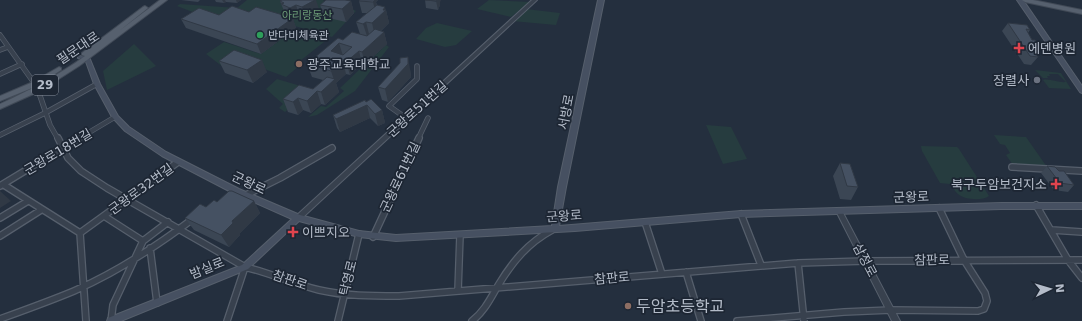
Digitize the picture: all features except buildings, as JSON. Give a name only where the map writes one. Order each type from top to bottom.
[{"type":"main road","name":"필문대로","points":[[84,57],[156,0]]},
{"type":"main road","name":"필문대로","points":[[0,107],[84,57],[164,0]]},
{"type":"main road","name":"서방로","points":[[555,229],[562,186],[601,0]]},
{"type":"main road","points":[[1020,0],[1082,91]]},
{"type":"main road","points":[[1025,0],[1082,12]]},
{"type":"main road","points":[[1039,0],[1082,9]]},
{"type":"main road","name":"군왕로","points":[[84,57],[115,117],[127,129],[137,136],[178,162],[248,196],[298,218],[359,234],[405,238],[555,229],[741,214],[1036,205],[1082,206]]},
{"type":"main road","name":"필문대로","points":[[0,99],[36,86]]},
{"type":"main road","name":"밤실로","points":[[111,321],[245,267],[298,218]]},
{"type":"street","name":"군왕로51번길","points":[[298,218],[536,0]]},
{"type":"street","name":"참판로","points":[[0,35],[22,64],[36,86],[45,113],[58,141],[68,158],[80,171],[245,267],[258,269],[313,288],[344,294],[399,296],[798,263],[866,261],[1082,260]]},
{"type":"street","points":[[0,50],[8,46]]},
{"type":"street","points":[[0,74],[22,64]]},
{"type":"street","points":[[406,118],[389,106],[417,79],[417,66]]},
{"type":"street","points":[[0,135],[45,113],[97,84]]},
{"type":"street","name":"군왕로18번길","points":[[2,186],[115,117]]},
{"type":"street","name":"군왕로61번길","points":[[373,236],[428,118]]},
{"type":"street","points":[[236,200],[248,196],[332,148]]},
{"type":"street","name":"군왕로32번길","points":[[80,233],[178,162]]},
{"type":"street","points":[[1012,167],[1082,171]]},
{"type":"street","points":[[2,186],[28,200],[41,210],[80,233],[85,286],[86,321]]},
{"type":"street","points":[[0,218],[28,200]]},
{"type":"street","points":[[1036,205],[1052,230],[1068,260],[1082,278]]},
{"type":"street","points":[[737,321],[804,318],[844,312],[891,310],[984,310],[986,297],[964,260],[938,208]]},
{"type":"street","points":[[1,235],[41,210]]},
{"type":"street","name":"삼정로","points":[[839,211],[896,321]]},
{"type":"street","points":[[0,319],[85,286],[150,248],[199,214]]},
{"type":"street","points":[[741,214],[762,265]]},
{"type":"street","name":"군왕로32번길","points":[[104,216],[144,241]]},
{"type":"street","points":[[111,321],[113,305],[144,241],[168,222]]},
{"type":"street","points":[[645,222],[662,274]]},
{"type":"street","points":[[472,321],[485,309],[521,252],[541,235],[555,229]]},
{"type":"street","points":[[1052,230],[1082,232]]},
{"type":"street","name":"탁영로","points":[[338,321],[359,234]]},
{"type":"street","points":[[458,291],[460,235]]},
{"type":"street","points":[[150,248],[157,303]]},
{"type":"street","points":[[798,263],[804,318]]},
{"type":"street","points":[[227,321],[245,267]]},
{"type":"street","points":[[686,272],[701,321]]},
{"type":"green space","name":"아리랑동산","points":[[247,0],[323,0],[325,2],[320,6],[323,8],[352,9],[356,11],[332,37],[244,11],[224,24],[177,6],[180,4],[237,8]]},
{"type":"green space","points":[[489,0],[530,2],[511,17],[477,9]]},
{"type":"green space","points":[[526,9],[560,13],[556,25],[512,21]]},
{"type":"green space","points":[[437,23],[472,31],[456,45],[445,47],[416,39],[426,28]]},
{"type":"green space","points":[[296,28],[329,38],[295,65],[299,66],[286,77],[240,60],[227,70],[206,54],[224,42],[261,54]]},
{"type":"green space","points":[[134,44],[156,66],[107,90],[103,71]]},
{"type":"green space","points":[[386,45],[389,47],[355,91],[317,115],[308,117],[321,106],[326,107],[344,91],[340,88],[360,69],[352,65],[354,62],[364,66]]},
{"type":"green space","points":[[1035,70],[1061,73],[1071,89],[1049,88],[1043,80],[1066,82],[1058,74],[1049,74],[1050,76],[1047,76],[1048,78],[1043,78]]},
{"type":"green space","points":[[277,79],[311,89],[285,112],[279,108],[283,104],[266,89]]},
{"type":"green space","points":[[706,125],[731,127],[747,159],[723,164]]},
{"type":"green space","points":[[994,135],[1026,137],[1047,167],[1013,165],[1006,155],[1010,153],[1005,145],[1000,144]]},
{"type":"green space","points":[[921,146],[957,147],[989,196],[982,199],[965,198],[957,193],[950,184],[940,183],[922,151]]},
{"type":"place","name":"반다비체육관","points":[[260,35]]},
{"type":"place","name":"에덴병원","points":[[1019,48]]},
{"type":"place","name":"광주교육대학교","points":[[299,64]]},
{"type":"place","name":"장렬사","points":[[1037,80]]},
{"type":"place","name":"북구두암보건지소","points":[[1056,184]]},
{"type":"place","name":"이쁘지오","points":[[293,232]]},
{"type":"place","name":"두암초등학교","points":[[628,306]]}]
